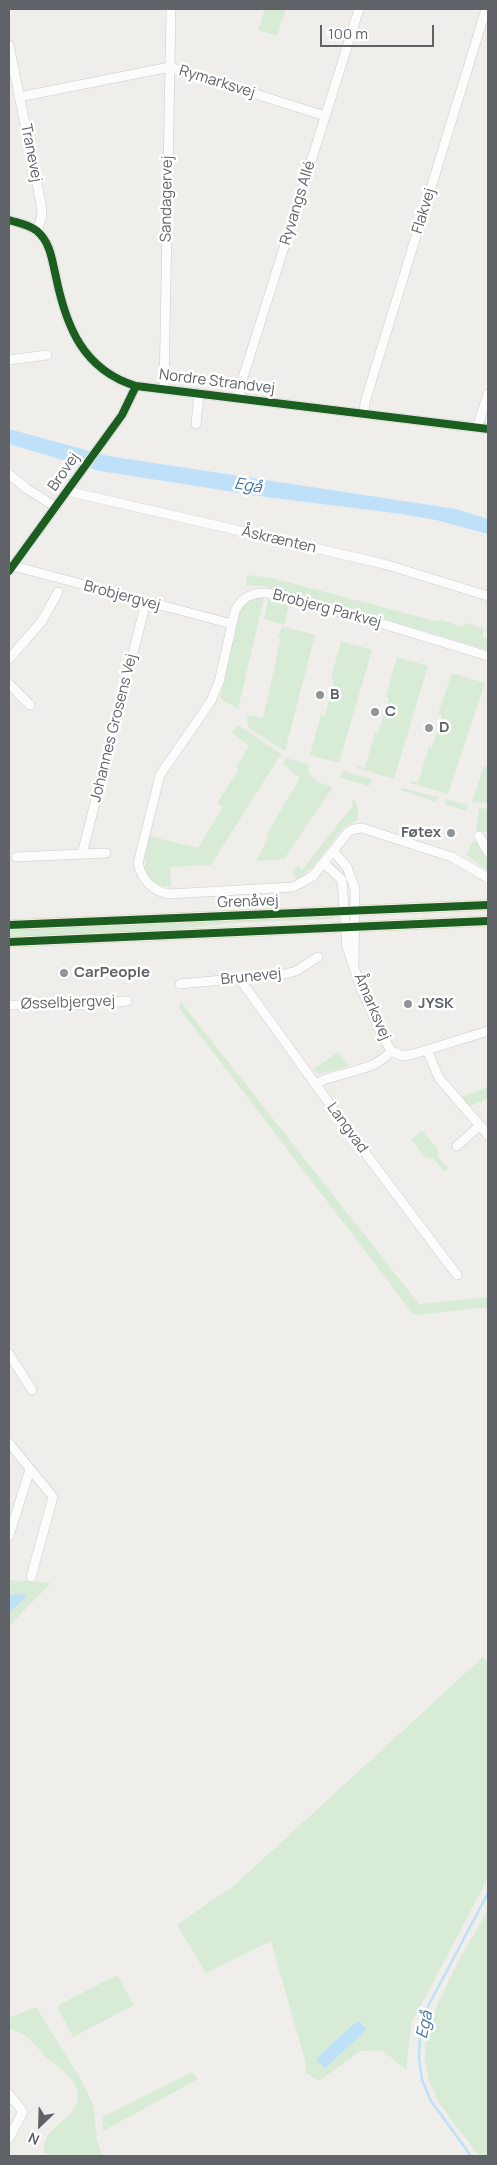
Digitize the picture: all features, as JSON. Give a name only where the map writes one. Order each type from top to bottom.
[{"type":"main road","name":"Grenåvej","points":[[9,925],[488,905]]},
{"type":"main road","name":"Grenåvej","points":[[9,942],[488,921]]},
{"type":"street","name":"Sandagervej","points":[[164,389],[171,9]]},
{"type":"street","name":"Ryvangs Allé","points":[[240,399],[240,387],[360,9]]},
{"type":"street","name":"Flakvej","points":[[364,414],[365,402],[486,9]]},
{"type":"street","name":"Tranevej","points":[[9,45],[41,204],[42,215],[37,231]]},
{"type":"street","name":"Rymarksvej","points":[[19,97],[170,67],[325,116]]},
{"type":"street","points":[[9,220],[37,231]]},
{"type":"street","name":"Nordre Strandvej","points":[[37,231],[50,250],[63,309],[80,345],[104,371],[124,383],[488,429]]},
{"type":"street","points":[[9,360],[47,355]]},
{"type":"street","name":"Brovej","points":[[11,569],[122,415],[136,386]]},
{"type":"street","name":"Nordre Strandvej","points":[[196,424],[200,394]]},
{"type":"street","points":[[478,428],[488,394]]},
{"type":"street","name":"Brovej","points":[[9,474],[27,489],[56,507]]},
{"type":"street","name":"Åskrænten","points":[[67,491],[384,564],[488,596]]},
{"type":"street","name":"Brobjergvej","points":[[11,569],[232,624]]},
{"type":"street","points":[[9,659],[42,620],[58,592]]},
{"type":"street","name":"Brobjerg Parkvej","points":[[488,656],[383,624],[265,592],[246,596],[240,603],[232,624],[219,682],[211,702],[160,775],[139,855],[140,870],[148,884],[168,894],[289,888],[313,876],[348,832],[362,828],[452,857],[488,878]]},
{"type":"street","name":"Johannes Grosens Vej","points":[[82,854],[146,602]]},
{"type":"street","points":[[9,684],[30,705]]},
{"type":"street","points":[[479,836],[488,852]]},
{"type":"street","points":[[334,851],[344,862],[353,878],[350,927]]},
{"type":"street","points":[[16,857],[106,853]]},
{"type":"street","points":[[324,863],[342,880],[350,911]]},
{"type":"street","name":"Åmarksvej","points":[[350,927],[353,963],[361,988],[391,1051],[403,1056],[488,1031]]},
{"type":"street","name":"Brunevej","points":[[180,984],[296,971],[318,957]]},
{"type":"street","name":"Langvad","points":[[240,978],[315,1084],[456,1275]]},
{"type":"street","name":"Øsselbjergvej","points":[[9,1005],[72,1005],[127,1002]]},
{"type":"street","points":[[427,1050],[440,1078],[488,1134]]},
{"type":"street","name":"Åmarksvej","points":[[315,1084],[373,1065],[384,1059],[391,1051]]},
{"type":"street","points":[[457,1146],[480,1125]]},
{"type":"street","points":[[9,1354],[32,1390]]},
{"type":"street","points":[[9,1443],[53,1497],[28,1577],[41,1579]]},
{"type":"street","points":[[9,1536],[30,1469]]},
{"type":"street","points":[[9,2094],[23,2112],[9,2138]]},
{"type":"green space","points":[[265,9],[286,9],[277,36],[258,30]]},
{"type":"green space","points":[[247,575],[272,578],[435,621],[442,620],[462,627],[466,623],[484,629],[483,637],[488,639],[488,650],[264,586],[246,585]]},
{"type":"green space","points":[[254,598],[264,598],[238,709],[220,698],[240,611],[246,603]]},
{"type":"green space","points":[[268,600],[289,605],[284,625],[264,619]]},
{"type":"green space","points":[[282,626],[315,635],[285,751],[248,727],[247,715],[263,718],[281,638],[278,637]]},
{"type":"green space","points":[[341,641],[372,650],[339,763],[310,755],[321,715],[325,716],[334,680],[331,678]]},
{"type":"green space","points":[[397,657],[428,666],[394,779],[357,768],[357,766],[365,768],[375,732],[378,733],[389,698],[386,696]]},
{"type":"green space","points":[[452,673],[485,683],[448,794],[410,783],[411,781],[418,783],[429,747],[432,748],[442,715],[438,714]]},
{"type":"green space","points":[[238,725],[281,754],[211,865],[170,867],[171,887],[153,882],[148,876],[145,862],[149,836],[198,848],[223,807],[217,803],[239,769],[236,767],[249,746],[232,733]]},
{"type":"green space","points":[[286,758],[309,765],[308,772],[317,782],[333,787],[284,859],[256,861],[269,837],[266,835],[300,778],[283,764]]},
{"type":"green space","points":[[488,765],[488,803],[472,802],[484,766],[487,767]]},
{"type":"green space","points":[[342,771],[372,779],[369,786],[340,778]]},
{"type":"green space","points":[[402,788],[438,797],[436,802],[401,790]]},
{"type":"green space","points":[[351,798],[357,805],[358,820],[344,827],[312,868],[297,879],[295,878],[293,873],[299,865],[301,871],[353,805]]},
{"type":"green space","points":[[446,799],[468,805],[466,811],[444,804]]},
{"type":"green space","points":[[479,808],[488,809],[488,831],[476,832]]},
{"type":"green space","points":[[473,841],[479,841],[488,861],[488,871],[466,855]]},
{"type":"green space","points":[[334,916],[334,919],[237,923],[144,932],[9,937],[9,930]]},
{"type":"green space","points":[[181,1002],[419,1304],[488,1297],[488,1307],[414,1315],[179,1008]]},
{"type":"green space","points":[[338,1052],[349,1066],[320,1074],[312,1070]]},
{"type":"green space","points":[[488,1087],[488,1099],[469,1106],[462,1097]]},
{"type":"green space","points":[[422,1131],[438,1149],[439,1158],[449,1168],[444,1172],[434,1159],[426,1158],[411,1140]]},
{"type":"green space","points":[[9,1580],[51,1583],[9,1626]]},
{"type":"green space","points":[[483,1657],[488,1663],[488,1878],[411,2024],[406,2070],[382,2050],[361,2051],[319,2081],[306,2073],[305,2060],[271,1941],[206,1973],[177,1925],[237,1883]]},
{"type":"green space","points":[[488,1910],[488,2156],[479,2156],[439,2103],[428,2078],[425,2060],[426,2028],[458,1962]]},
{"type":"green space","points":[[117,1975],[134,2005],[73,2037],[57,2006]]},
{"type":"green space","points":[[36,2007],[82,2081],[94,2107],[96,2136],[102,2156],[55,2156],[45,2153],[45,2143],[48,2135],[70,2114],[76,2106],[78,2096],[73,2081],[67,2074],[21,2033],[9,2029],[9,2018]]},
{"type":"green space","points":[[192,2072],[198,2079],[103,2131],[103,2117]]},
{"type":"water","points":[[9,429],[108,456],[456,509],[488,519],[488,534],[436,520],[402,514],[266,497],[100,471],[9,444]]},
{"type":"water","points":[[23,1594],[26,1596],[25,1598],[9,1613],[9,1595]]},
{"type":"water","points":[[356,2022],[360,2022],[366,2029],[364,2032],[325,2068],[317,2061],[318,2057]]},
{"type":"waterway","name":"Egå","points":[[471,2156],[431,2101],[422,2080],[419,2057],[420,2035],[425,2012],[488,1893]]},
{"type":"cycle path","points":[[9,220],[34,229],[42,236],[50,252],[60,295],[72,329],[90,357],[118,379],[136,386],[488,429]]},
{"type":"cycle path","points":[[9,571],[122,415],[136,386]]},
{"type":"cycle path","points":[[9,925],[488,905]]},
{"type":"cycle path","points":[[9,942],[488,921]]},
{"type":"place","name":"B","points":[[320,695]]},
{"type":"place","name":"C","points":[[375,712]]},
{"type":"place","name":"D","points":[[429,728]]},
{"type":"place","name":"Føtex","points":[[451,833]]},
{"type":"place","name":"CarPeople","points":[[64,973]]},
{"type":"place","name":"JYSK","points":[[408,1004]]}]
